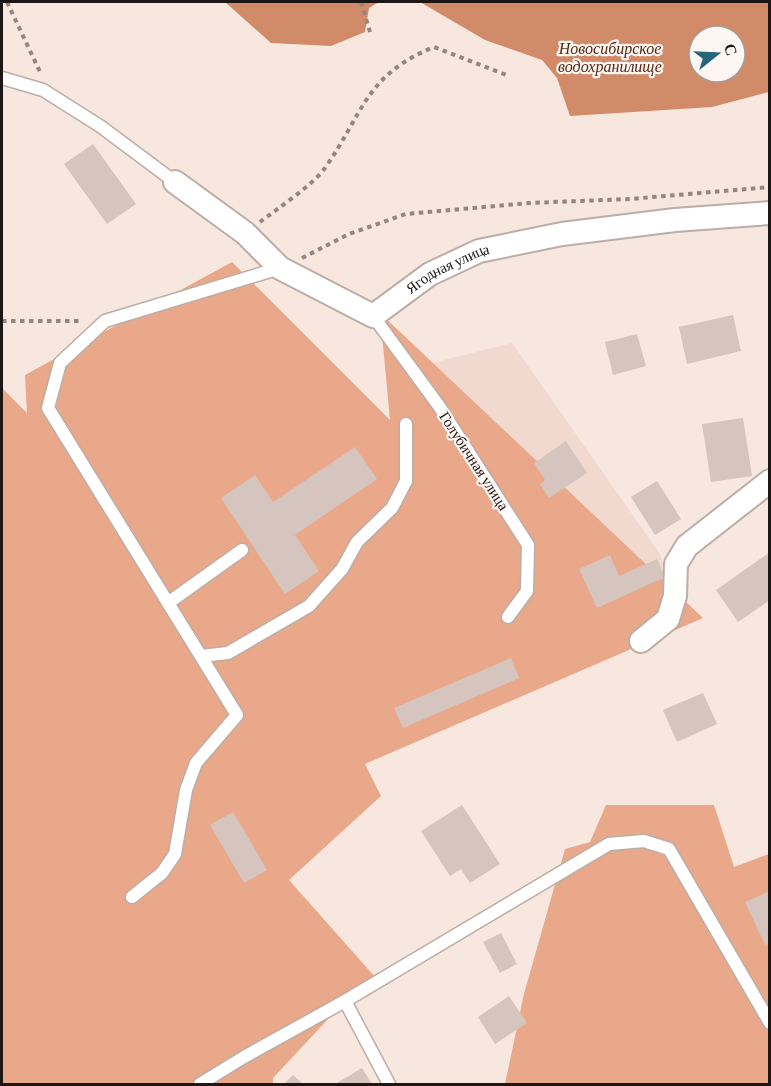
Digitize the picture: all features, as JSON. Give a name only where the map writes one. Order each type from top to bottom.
[{"type":"street","points":[[175,182],[245,233],[280,268],[373,315]]},
{"type":"street","name":"Ягодная улица","points":[[373,315],[430,274],[478,251],[562,234],[675,220],[770,213]]},
{"type":"street","points":[[641,641],[668,619],[675,596],[676,564],[687,546],[770,481]]},
{"type":"lane","points":[[2,78],[50,94],[100,126],[175,182]]},
{"type":"lane","points":[[132,897],[162,873],[175,854],[186,790],[196,763],[237,715],[48,408],[60,363],[105,321],[280,268]]},
{"type":"lane","name":"Голубичная улица","points":[[373,315],[439,406],[528,545],[527,591],[508,617]]},
{"type":"lane","points":[[201,656],[228,653],[309,606],[342,569],[357,542],[392,508],[406,481],[406,424]]},
{"type":"lane","points":[[168,603],[242,549]]},
{"type":"lane","points":[[200,1084],[609,844],[644,841],[669,849],[770,1023]]},
{"type":"lane","points":[[345,1001],[389,1084]]},
{"type":"path","points":[[7,2],[50,94]]},
{"type":"path","points":[[361,2],[370,32]]},
{"type":"path","points":[[245,233],[324,170],[370,91],[407,58],[434,47],[509,76]]},
{"type":"path","points":[[280,268],[349,234],[406,214],[770,187]]},
{"type":"path","points":[[2,321],[105,321]]},
{"type":"shaded area","points":[[232,262],[390,420],[380,313],[703,618],[365,764],[381,796],[289,880],[376,978],[345,1001],[273,1078],[273,1084],[2,1084],[2,388],[27,413],[25,375]]},
{"type":"shaded area","points":[[512,343],[660,554],[669,588],[432,363]]},
{"type":"shaded area","points":[[606,805],[714,805],[734,867],[769,854],[769,1084],[505,1084],[524,994],[565,849],[590,842]]},
{"type":"water","points":[[225,2],[379,2],[369,8],[365,32],[331,46],[271,43]]},
{"type":"water","name":"Новосибирское водохранилище","points":[[420,2],[769,2],[769,92],[712,107],[570,116],[557,78],[542,60],[485,40]]},
{"type":"building","points":[[93,144],[136,204],[107,224],[64,164]]},
{"type":"building","points":[[733,315],[741,351],[687,364],[679,327]]},
{"type":"building","points":[[637,334],[646,366],[613,375],[605,342]]},
{"type":"building","points":[[743,418],[752,476],[711,482],[702,424]]},
{"type":"building","points":[[566,441],[587,473],[549,498],[540,484],[545,480],[534,463]]},
{"type":"building","points":[[355,447],[377,479],[295,535],[319,571],[285,594],[221,498],[255,475],[273,502]]},
{"type":"building","points":[[657,481],[681,519],[655,535],[631,497]]},
{"type":"building","points":[[770,552],[770,600],[738,622],[716,590]]},
{"type":"building","points":[[610,555],[619,576],[657,559],[665,577],[597,608],[579,569]]},
{"type":"building","points":[[511,658],[519,678],[403,728],[394,708]]},
{"type":"building","points":[[703,693],[717,724],[677,742],[663,710]]},
{"type":"building","points":[[462,805],[500,864],[470,883],[461,869],[450,876],[421,831]]},
{"type":"building","points":[[233,812],[267,870],[244,883],[210,825]]},
{"type":"building","points":[[770,891],[770,943],[765,945],[745,902]]},
{"type":"building","points":[[501,933],[517,964],[500,973],[483,942]]},
{"type":"building","points":[[509,996],[527,1023],[495,1044],[478,1017]]},
{"type":"building","points":[[362,1068],[372,1084],[335,1084]]},
{"type":"building","points":[[293,1075],[303,1084],[284,1084]]}]
